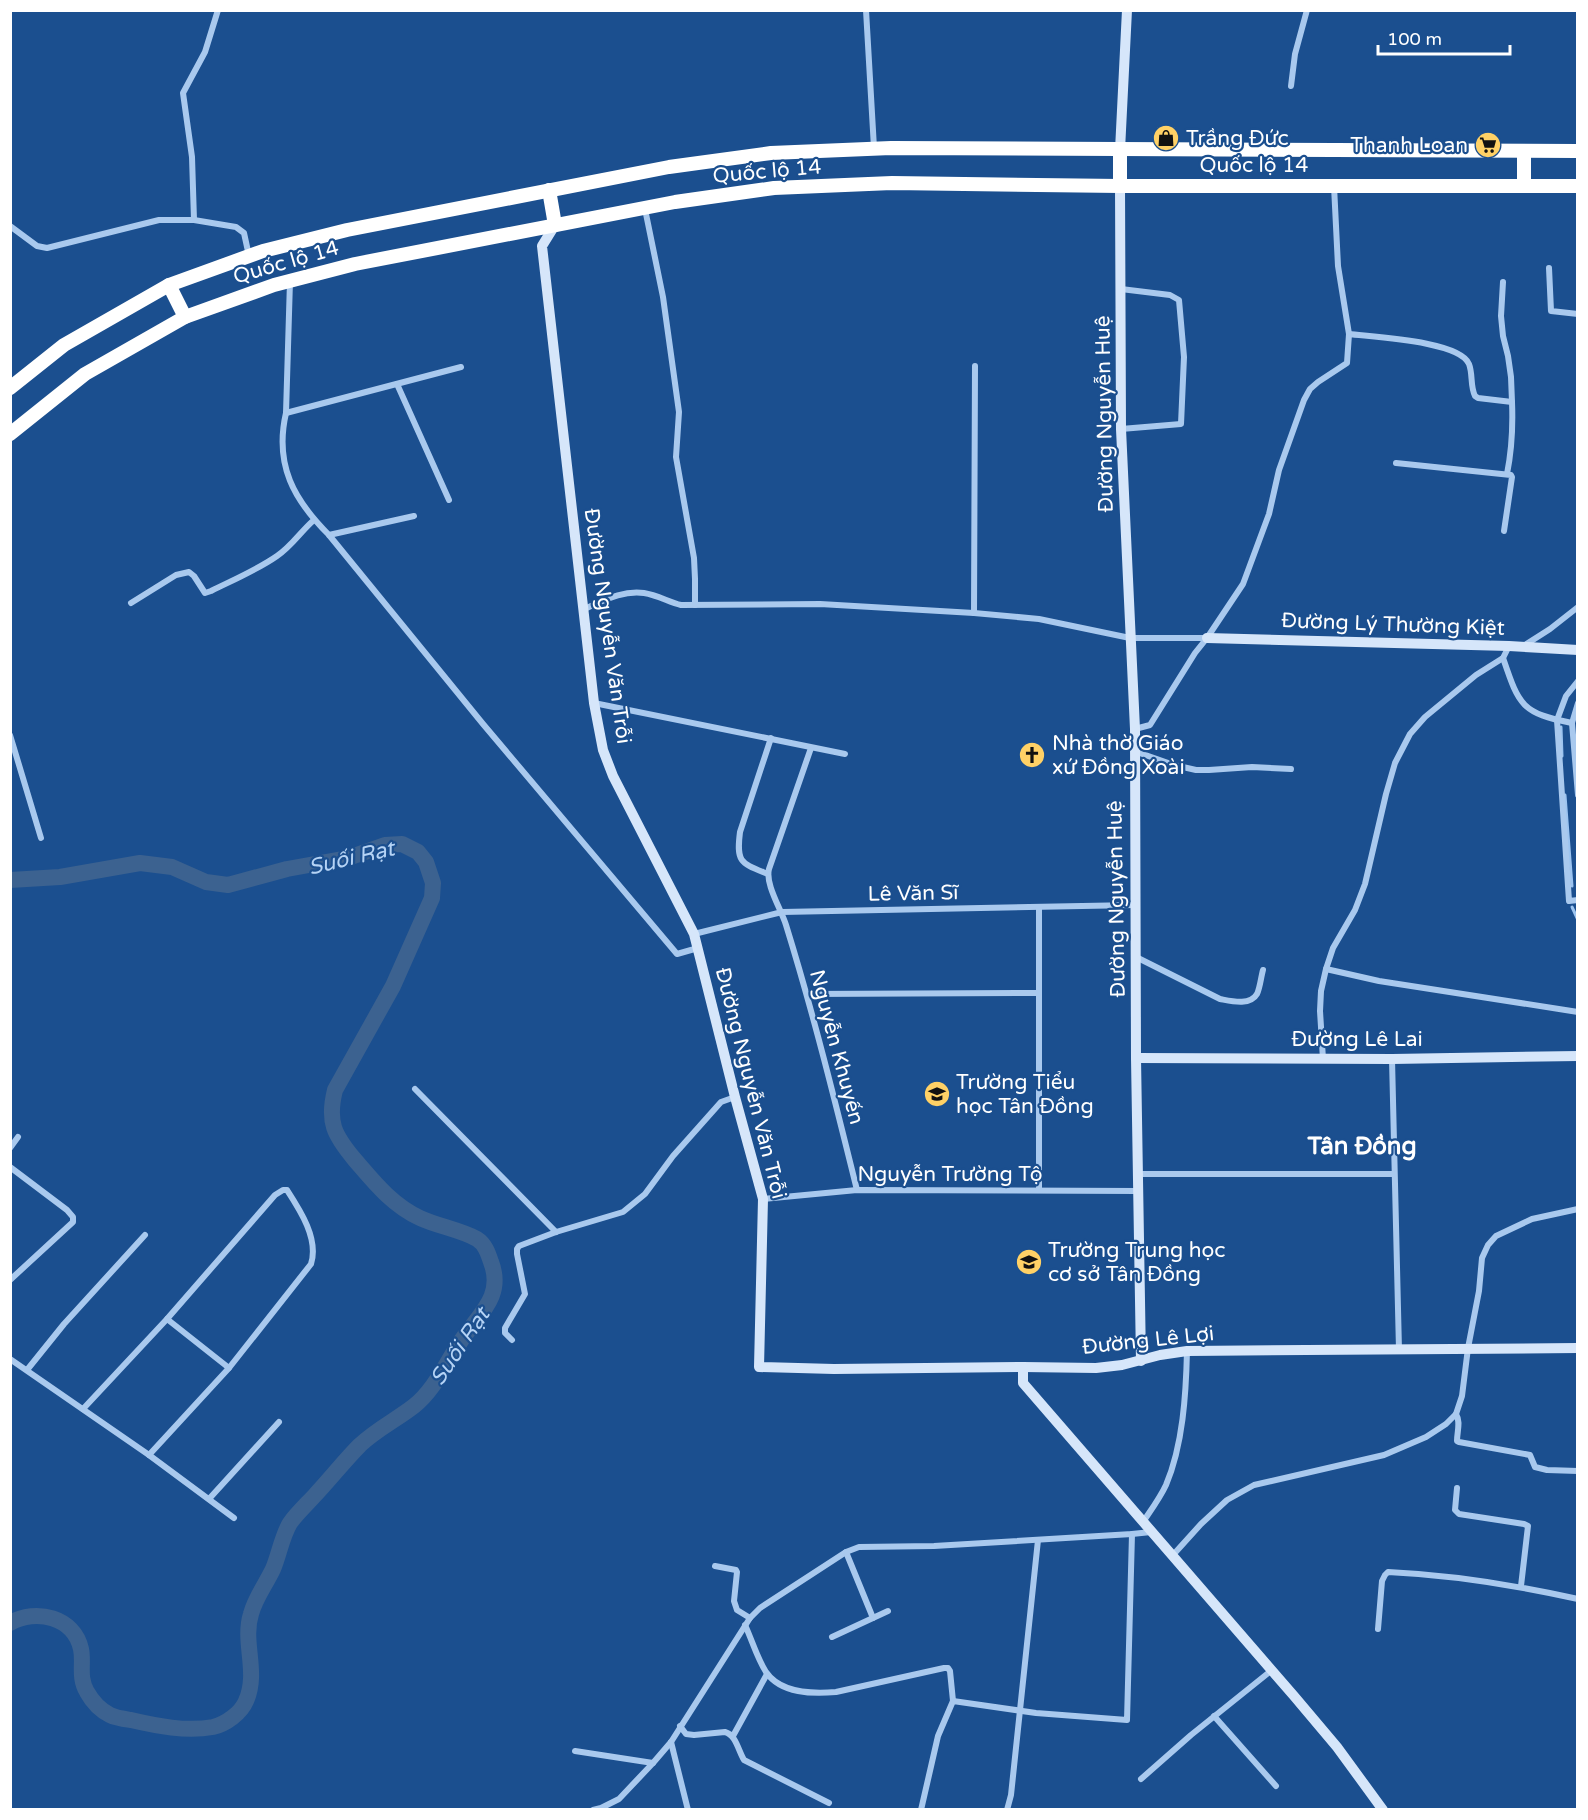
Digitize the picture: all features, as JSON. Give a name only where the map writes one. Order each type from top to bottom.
[{"type":"highway","name":"Quốc lộ 14","points":[[10,388],[64,345],[170,285],[249,256],[347,230],[669,167],[771,153],[874,149],[1578,151]]},
{"type":"highway","points":[[1120,150],[1120,186]]},
{"type":"highway","points":[[1524,151],[1524,186]]},
{"type":"highway","name":"Quốc lộ 14","points":[[10,434],[85,374],[185,317],[274,285],[355,264],[675,202],[786,187],[892,183],[1120,186],[1578,186]]},
{"type":"highway","points":[[549,190],[555,225]]},
{"type":"highway","points":[[170,285],[185,317]]},
{"type":"street","points":[[194,220],[192,157],[183,93],[204,52],[218,10]]},
{"type":"street","points":[[866,10],[874,149]]},
{"type":"street","points":[[1120,150],[1127,10]]},
{"type":"street","points":[[1291,86],[1295,54],[1308,10]]},
{"type":"street","name":"Đường Nguyễn Huệ","points":[[1120,186],[1120,429],[1135,729],[1136,1058],[1141,1361]]},
{"type":"street","points":[[1135,729],[1150,726],[1195,653],[1243,584],[1269,514],[1279,470],[1304,400],[1310,389],[1318,382],[1347,363],[1349,334],[1338,266],[1334,186]]},
{"type":"street","points":[[645,208],[663,297],[679,412],[676,457],[694,558],[694,605]]},
{"type":"street","points":[[10,226],[37,246],[46,248],[159,220],[194,220],[236,227],[243,233],[249,256]]},
{"type":"street","name":"Đường Nguyễn Văn Trỗi","points":[[555,225],[542,246],[594,703],[603,750],[613,776],[694,934],[763,1199],[759,1367]]},
{"type":"street","points":[[1550,268],[1551,311],[1578,314]]},
{"type":"street","points":[[290,280],[283,459],[288,480],[296,495],[314,520],[329,535],[483,724],[677,954],[698,948]]},
{"type":"street","points":[[1503,282],[1503,336],[1511,377],[1513,427],[1507,474]]},
{"type":"street","points":[[1120,429],[1181,424],[1184,357],[1179,300],[1170,295],[1121,289]]},
{"type":"street","points":[[1349,334],[1454,350],[1469,363],[1474,396],[1512,402]]},
{"type":"street","points":[[974,613],[975,366]]},
{"type":"street","points":[[286,413],[461,367]]},
{"type":"street","points":[[397,384],[449,500]]},
{"type":"street","points":[[1396,463],[1507,474],[1512,477],[1504,531]]},
{"type":"street","points":[[329,535],[414,516]]},
{"type":"street","points":[[131,603],[176,574],[189,572],[205,593],[211,591],[277,556],[294,542],[314,520]]},
{"type":"street","points":[[584,609],[618,595],[632,592],[646,593],[669,602],[694,605],[820,604],[974,613],[1039,619],[1130,638],[1207,638]]},
{"type":"street","points":[[1522,647],[1578,607]]},
{"type":"street","name":"Đường Lý Thường Kiệt","points":[[1207,638],[1578,650]]},
{"type":"street","points":[[1323,1059],[1320,1011],[1321,991],[1326,969],[1333,948],[1355,910],[1365,885],[1395,763],[1410,734],[1425,717],[1476,675],[1503,658],[1509,646]]},
{"type":"street","points":[[1503,658],[1515,692],[1522,704],[1538,714],[1572,723]]},
{"type":"street","points":[[1578,681],[1566,696],[1557,720],[1569,900],[1578,900]]},
{"type":"street","points":[[594,703],[845,754]]},
{"type":"street","points":[[1578,703],[1572,723],[1578,795]]},
{"type":"street","points":[[10,735],[41,838]]},
{"type":"street","points":[[771,738],[738,843],[739,853],[745,865],[768,874],[811,748]]},
{"type":"street","points":[[1134,751],[1196,770],[1252,767],[1291,769]]},
{"type":"street","name":"Nguyễn Khuyến","points":[[768,874],[808,994],[857,1190]]},
{"type":"street","name":"Lê Văn Sĩ","points":[[694,934],[782,912],[1135,905]]},
{"type":"street","points":[[1039,907],[1039,1190]]},
{"type":"street","points":[[1136,957],[1220,999],[1232,1002],[1243,1002],[1257,994],[1263,970]]},
{"type":"street","points":[[1326,969],[1379,981],[1578,1012]]},
{"type":"street","points":[[808,994],[1038,993]]},
{"type":"street","name":"Đường Lê Lai","points":[[1136,1058],[1392,1059],[1578,1056]]},
{"type":"street","points":[[1392,1059],[1399,1350]]},
{"type":"street","points":[[415,1089],[556,1232]]},
{"type":"street","points":[[512,1340],[505,1333],[505,1328],[525,1294],[517,1248],[556,1232],[623,1212],[645,1194],[673,1156],[721,1102],[735,1098]]},
{"type":"street","points":[[10,1148],[18,1137]]},
{"type":"street","points":[[10,1167],[68,1210],[73,1217],[73,1222],[10,1280]]},
{"type":"street","points":[[1138,1174],[1394,1174]]},
{"type":"street","points":[[83,1409],[167,1319],[275,1195],[286,1190],[307,1227],[314,1250],[311,1264],[229,1368],[149,1455]]},
{"type":"street","name":"Nguyễn Trường Tộ","points":[[763,1199],[857,1190],[1138,1191]]},
{"type":"street","points":[[1173,1554],[1227,1500],[1254,1485],[1384,1455],[1426,1437],[1446,1424],[1455,1414],[1462,1396],[1482,1258],[1488,1245],[1496,1236],[1532,1219],[1578,1209]]},
{"type":"street","points":[[27,1370],[64,1324],[145,1235]]},
{"type":"street","points":[[167,1319],[229,1368]]},
{"type":"street","name":"Đường Lê Lợi","points":[[759,1367],[1096,1368],[1122,1365],[1187,1351],[1578,1348]]},
{"type":"street","points":[[1143,1522],[1165,1488],[1180,1434],[1186,1396],[1187,1351]]},
{"type":"street","points":[[10,1359],[149,1455],[234,1518]]},
{"type":"street","points":[[1023,1366],[1023,1383],[1272,1670],[1337,1747],[1383,1809]]},
{"type":"street","points":[[1455,1414],[1459,1420],[1457,1437],[1459,1442],[1530,1455],[1534,1467],[1547,1470],[1578,1471]]},
{"type":"street","points":[[209,1499],[279,1422]]},
{"type":"street","points":[[1457,1488],[1455,1510],[1459,1514],[1528,1526],[1521,1586]]},
{"type":"street","points":[[593,1809],[601,1808],[619,1799],[671,1742],[750,1618],[760,1608],[846,1552],[859,1547],[934,1546],[1152,1532]]},
{"type":"street","points":[[953,1701],[1019,1711],[1127,1720],[1132,1534]]},
{"type":"street","points":[[1007,1809],[1011,1795],[1038,1540]]},
{"type":"street","points":[[846,1552],[873,1618]]},
{"type":"street","points":[[715,1566],[738,1572],[734,1601],[737,1610],[750,1618]]},
{"type":"street","points":[[1378,1629],[1382,1581],[1388,1572],[1432,1574],[1521,1586],[1578,1599]]},
{"type":"street","points":[[832,1637],[888,1611]]},
{"type":"street","points":[[745,1625],[767,1674],[782,1686],[803,1692],[819,1694],[836,1692],[948,1668],[953,1701],[938,1736],[921,1809]]},
{"type":"street","points":[[1141,1779],[1272,1670]]},
{"type":"street","points":[[767,1674],[734,1736],[737,1750],[744,1760],[829,1803]]},
{"type":"street","points":[[1214,1716],[1276,1786]]},
{"type":"street","points":[[681,1726],[686,1734],[725,1732],[734,1736]]},
{"type":"street","points":[[671,1742],[688,1809]]},
{"type":"street","points":[[575,1751],[653,1763]]},
{"type":"waterway","points":[[1561,727],[1562,756]]},
{"type":"waterway","points":[[1565,795],[1572,886]]},
{"type":"waterway","name":"Suối Rạt","points":[[10,880],[60,877],[140,863],[172,867],[206,882],[228,885],[287,869],[348,858],[385,845],[402,844],[418,852],[426,862],[433,883],[432,898],[393,986],[335,1090],[332,1120],[342,1143],[384,1192],[410,1213],[480,1241],[487,1252],[494,1275],[492,1296],[487,1306],[428,1393],[414,1406],[360,1445],[290,1523],[273,1569],[251,1614],[248,1635],[250,1690],[241,1710],[232,1717],[213,1727],[182,1729],[112,1716],[97,1705],[84,1686],[81,1649],[71,1629],[53,1618],[42,1616],[20,1618],[10,1623]]},
{"type":"waterway","points":[[1572,907],[1578,920]]},
{"type":"place","name":"Trầng Đức","points":[[1166,138]]},
{"type":"place","name":"Thanh Loan","points":[[1488,145]]},
{"type":"place","name":"Nhà thờ Giáo xứ Đồng Xoài","points":[[1032,755]]},
{"type":"place","name":"Trường Tiểu học Tân Đồng","points":[[937,1094]]},
{"type":"place","name":"Trường Trung học cơ sở Tân Đồng","points":[[1029,1262]]},
{"type":"district","name":"Tân Đồng","points":[[1362,1146]]}]
